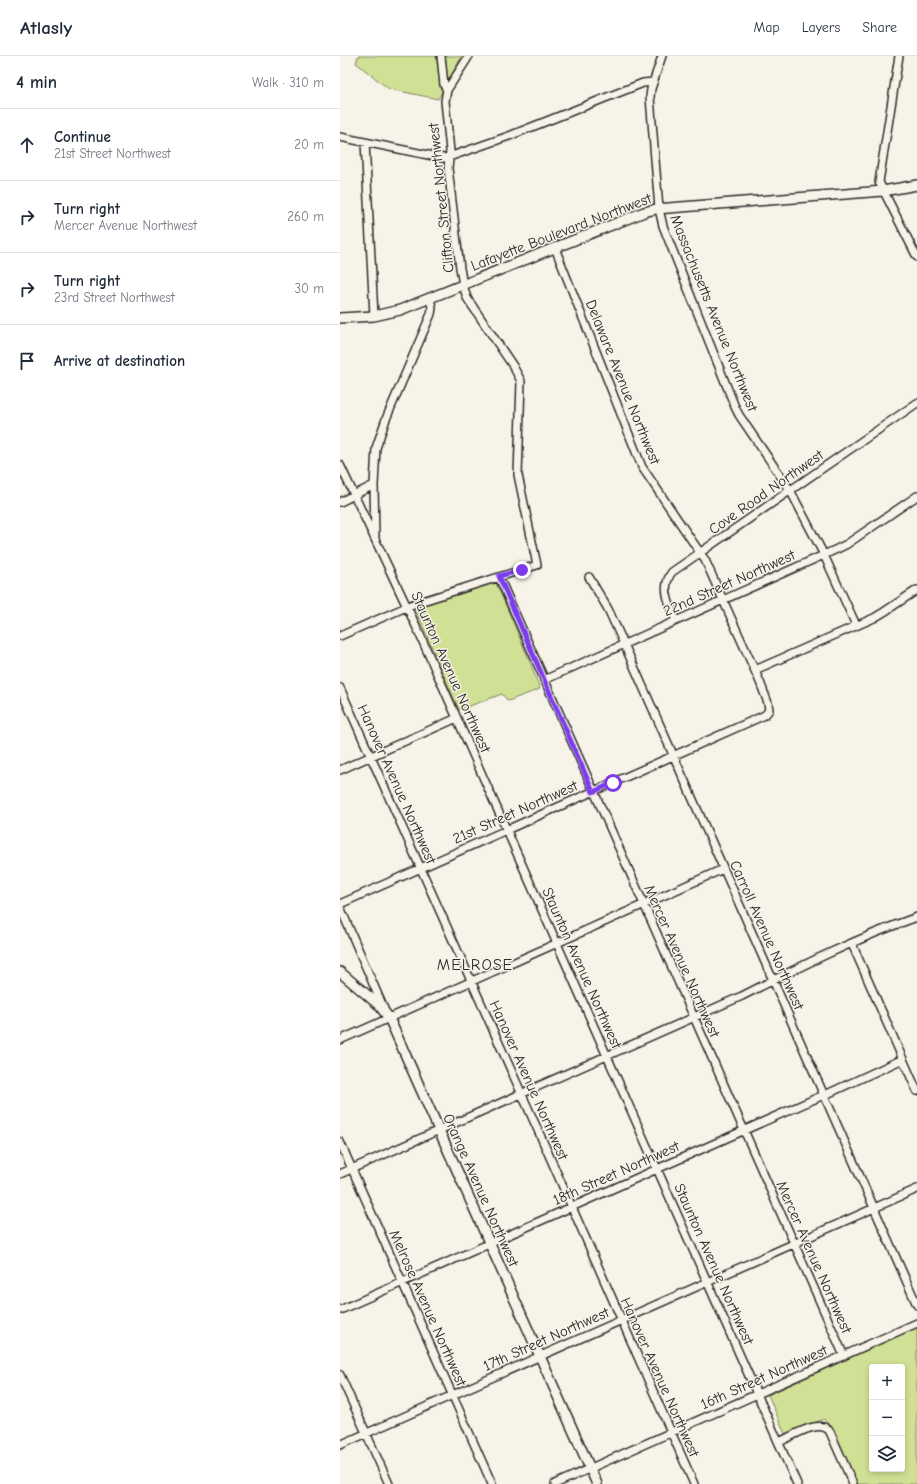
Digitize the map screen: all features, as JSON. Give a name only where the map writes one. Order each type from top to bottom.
[{"type":"main road","name":"Lafayette Boulevard Northwest","points":[[340,318],[374,316],[394,312],[644,212],[659,209],[883,191],[917,185]]},
{"type":"main road","points":[[340,972],[387,1014]]},
{"type":"main road","name":"Orange Avenue Northwest","points":[[387,1014],[597,1484]]},
{"type":"street","points":[[440,56],[444,85],[447,90]]},
{"type":"street","name":"Clifton Street Northwest","points":[[469,56],[447,90],[445,101],[450,151],[448,168],[463,285],[467,298],[513,366],[521,381],[518,475],[537,565],[499,576]]},
{"type":"street","name":"Massachusetts Avenue Northwest","points":[[662,56],[650,97],[659,209],[663,226],[735,407],[790,490],[824,555],[856,625]]},
{"type":"street","points":[[899,56],[879,182],[917,257]]},
{"type":"street","points":[[340,137],[443,158],[450,158],[643,83],[654,82]]},
{"type":"street","points":[[365,142],[374,316]]},
{"type":"street","name":"Delaware Avenue Northwest","points":[[555,248],[642,467],[701,552],[755,670],[770,707],[767,713]]},
{"type":"street","points":[[375,540],[374,457],[379,436],[431,314],[432,303],[430,298]]},
{"type":"street","name":"Cove Road Northwest","points":[[676,621],[668,598],[667,581],[672,572],[917,403]]},
{"type":"street","name":"Staunton Avenue Northwest","points":[[340,465],[407,607],[457,718],[797,1484]]},
{"type":"street","points":[[340,502],[374,485]]},
{"type":"street","name":"22nd Street Northwest","points":[[544,680],[847,544],[917,496]]},
{"type":"street","points":[[340,636],[407,607],[499,576]]},
{"type":"street","name":"Mercer Avenue Northwest","points":[[499,576],[593,792],[844,1356]]},
{"type":"street","name":"Carroll Avenue Northwest","points":[[589,577],[608,609],[624,644],[917,1305]]},
{"type":"street","points":[[755,670],[884,612],[917,590]]},
{"type":"street","name":"Hanover Avenue Northwest","points":[[340,688],[694,1484]]},
{"type":"street","name":"21st Street Northwest","points":[[340,905],[767,713]]},
{"type":"street","points":[[340,770],[457,718]]},
{"type":"street","points":[[340,1040],[387,1014],[470,981],[723,869]]},
{"type":"street","name":"Orange Avenue Northwest","points":[[340,905],[387,1014]]},
{"type":"street","points":[[340,1174],[607,1056],[852,944],[917,917]]},
{"type":"street","points":[[852,944],[917,1091]]},
{"type":"street","name":"18th Street Northwest","points":[[340,1310],[903,1059]]},
{"type":"street","name":"Melrose Avenue Northwest","points":[[340,1142],[492,1484]]},
{"type":"street","name":"17th Street Northwest","points":[[340,1445],[917,1189]]},
{"type":"street","name":"16th Street Northwest","points":[[555,1484],[917,1323]]},
{"type":"street","points":[[340,1375],[389,1484]]},
{"type":"street","points":[[779,1442],[814,1426],[826,1428],[830,1432],[853,1484]]},
{"type":"green space","points":[[358,56],[462,56],[438,99],[389,89],[356,63]]},
{"type":"green space","points":[[490,582],[496,583],[540,689],[508,701],[502,694],[459,710],[416,611],[422,606]]},
{"type":"green space","points":[[917,1327],[917,1484],[857,1484],[830,1427],[824,1419],[785,1434],[768,1395]]},
{"type":"district","name":"MELROSE","points":[[475,964]]},
{"type":"route","points":[[522,570],[499,576],[593,792],[613,783]]}]
